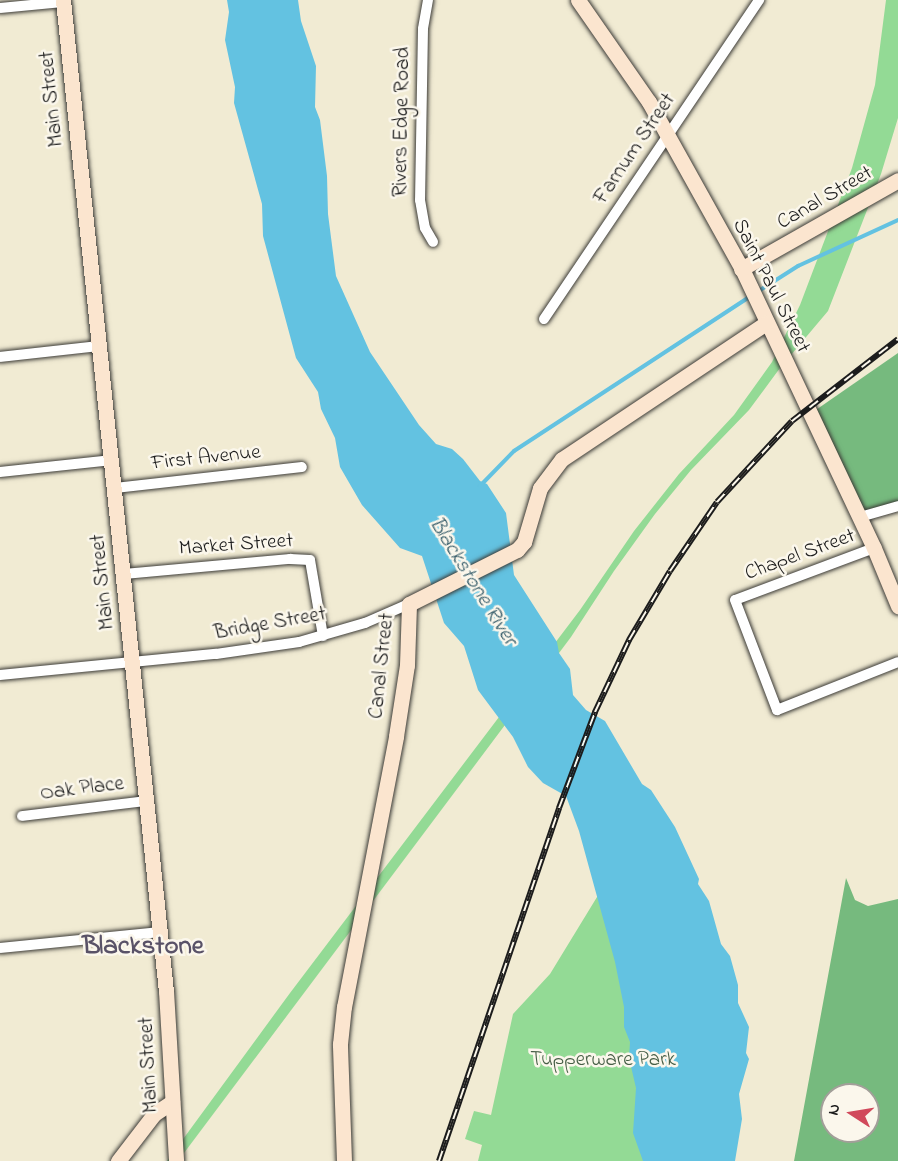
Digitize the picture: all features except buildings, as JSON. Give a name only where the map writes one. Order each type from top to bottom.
[{"type":"main road","name":"Saint Paul Street","points":[[578,0],[649,102],[741,269],[860,517],[898,606]]},
{"type":"main road","name":"Main Street","points":[[63,1],[160,932],[176,1161]]},
{"type":"main road","name":"Canal Street","points":[[741,269],[898,180]]},
{"type":"main road","name":"Canal Street","points":[[344,1161],[340,1044],[344,1007],[396,736],[415,601],[517,550],[524,542],[540,488],[562,459],[766,323]]},
{"type":"main road","points":[[118,1161],[154,1114],[172,1102]]},
{"type":"street","name":"Rivers Edge Road","points":[[428,0],[423,29],[420,200],[425,228],[433,242]]},
{"type":"street","name":"Farnum Street","points":[[544,319],[759,0]]},
{"type":"street","points":[[0,8],[63,1]]},
{"type":"street","points":[[0,357],[98,346]]},
{"type":"street","points":[[0,472],[112,460]]},
{"type":"street","name":"First Avenue","points":[[115,488],[302,467]]},
{"type":"street","points":[[860,517],[898,506]]},
{"type":"street","name":"Chapel Street","points":[[874,548],[735,600],[777,710],[898,662]]},
{"type":"street","name":"Market Street","points":[[124,574],[301,558],[310,560],[323,636]]},
{"type":"street","name":"Bridge Street","points":[[0,675],[216,654],[323,636],[365,624],[415,601]]},
{"type":"street","name":"Oak Place","points":[[22,816],[146,801]]},
{"type":"street","points":[[0,948],[160,932]]},
{"type":"green space","points":[[886,0],[898,0],[898,118],[881,174],[828,311],[780,368],[749,410],[691,470],[655,514],[571,637],[178,1161],[167,1161],[290,993],[580,610],[634,531],[679,474],[734,415],[772,362],[800,305],[852,168],[875,85]]},
{"type":"green space","points":[[898,353],[898,506],[868,519],[810,414]]},
{"type":"green space","points":[[846,878],[855,900],[868,906],[898,899],[898,1161],[794,1161]]},
{"type":"green space","name":"Tupperware Park","points":[[608,879],[698,1161],[478,1161],[482,1145],[465,1139],[474,1111],[491,1115],[513,1014],[550,974]]},
{"type":"water","name":"Blackstone River","points":[[227,0],[298,0],[301,21],[316,66],[315,107],[320,120],[327,176],[328,214],[336,276],[370,352],[419,425],[436,444],[452,449],[463,459],[480,481],[487,484],[506,513],[514,575],[557,642],[559,653],[570,669],[573,695],[586,710],[605,721],[642,784],[651,790],[675,827],[699,879],[698,884],[709,901],[721,944],[730,956],[738,985],[738,1003],[749,1027],[746,1053],[749,1059],[739,1094],[742,1119],[735,1161],[643,1161],[633,1133],[636,1088],[629,1058],[630,1042],[624,1027],[624,1007],[615,962],[579,831],[566,796],[543,783],[528,767],[513,737],[478,690],[464,646],[444,623],[422,556],[400,548],[362,505],[340,467],[335,438],[321,409],[318,392],[296,358],[263,236],[262,204],[234,103],[235,87],[225,40],[229,12]]},
{"type":"waterway","points":[[757,292],[798,266],[898,220]]},
{"type":"waterway","points":[[480,486],[514,451],[751,296]]},
{"type":"railway","points":[[439,1161],[559,808],[595,712],[629,640],[670,571],[717,502],[792,421],[898,339]]},
{"type":"district","name":"Blackstone","points":[[143,947]]}]
